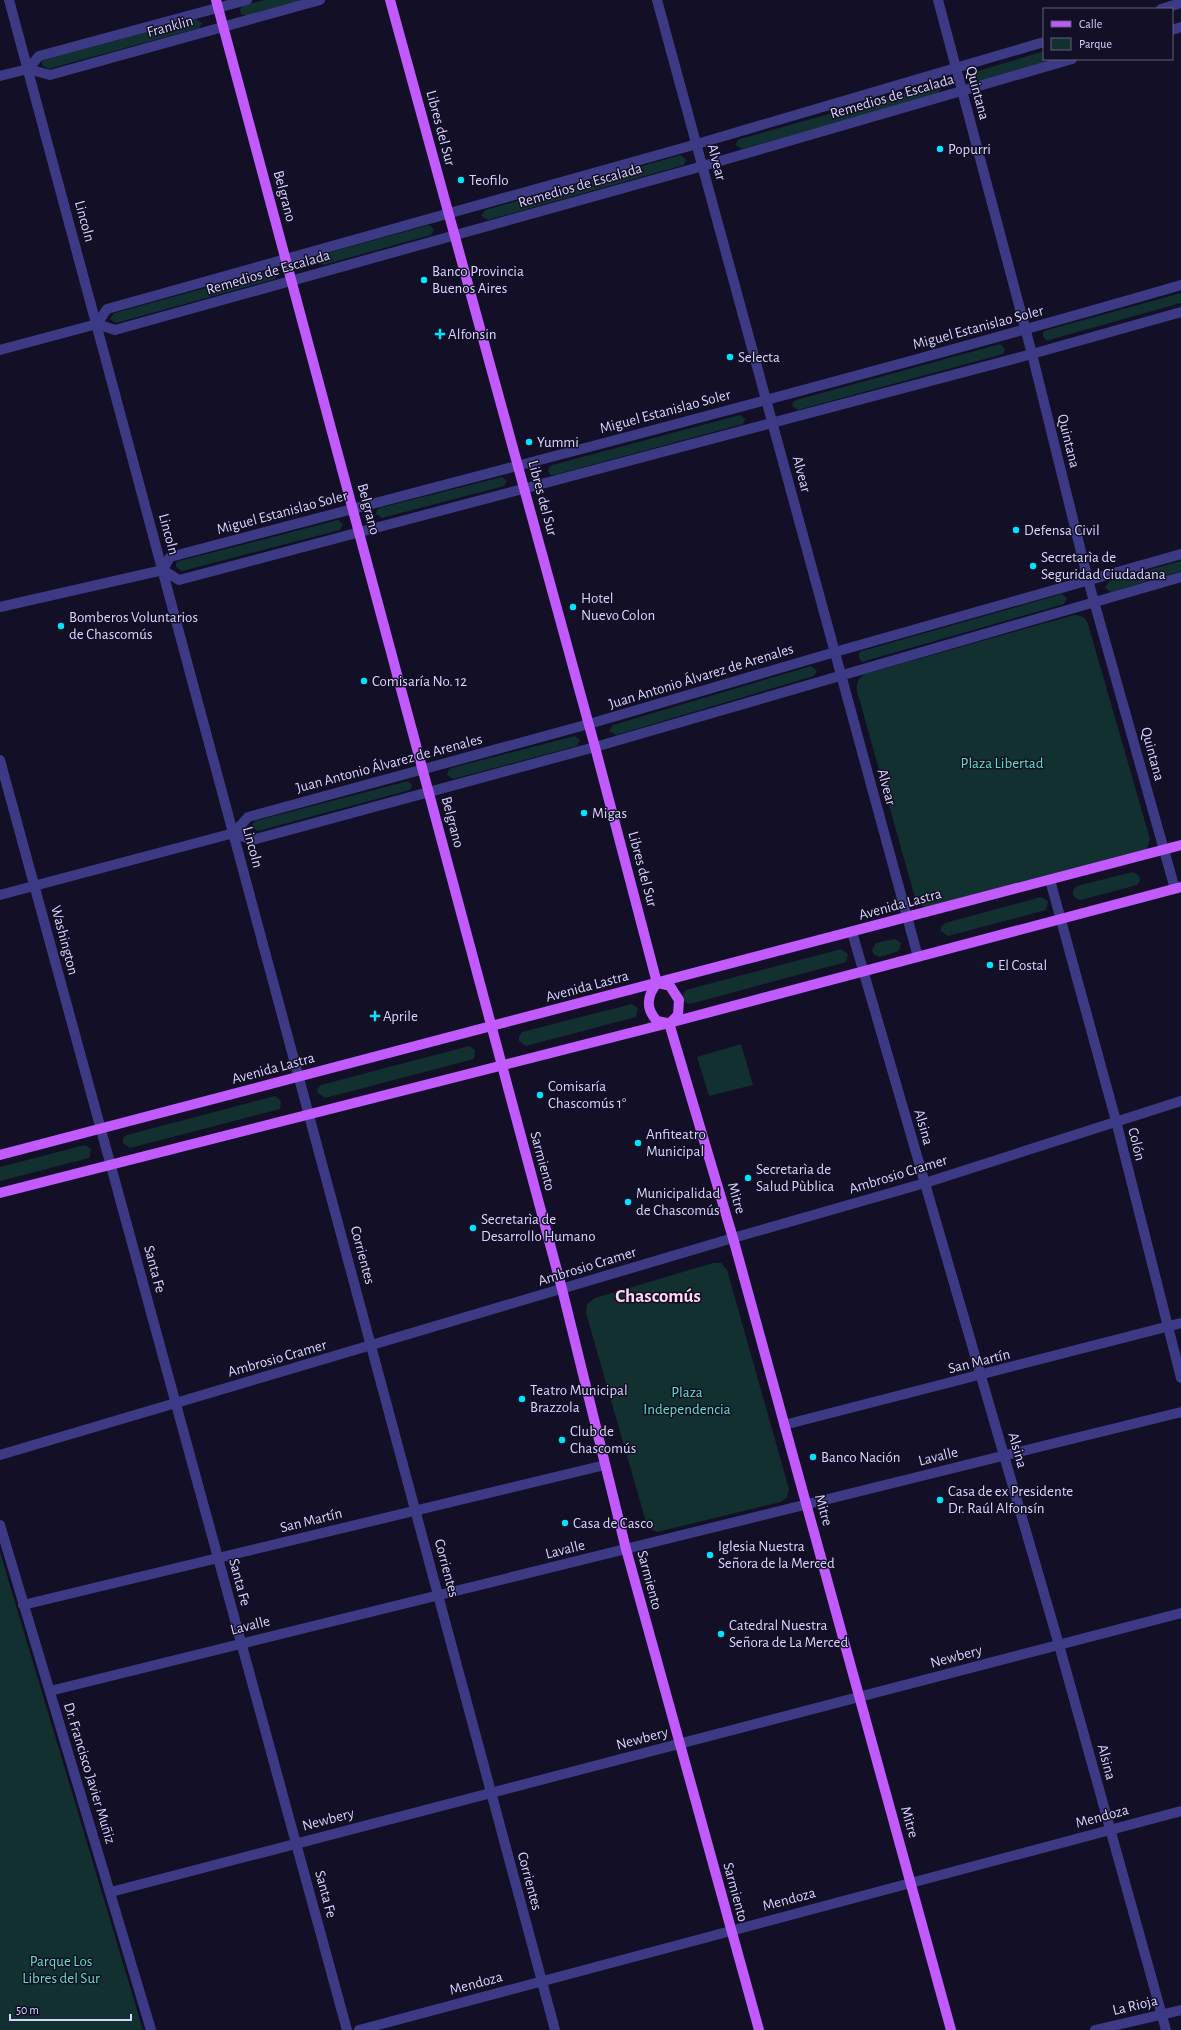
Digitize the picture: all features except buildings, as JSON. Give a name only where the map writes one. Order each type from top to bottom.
[{"type":"main road","name":"Libres del Sur","points":[[390,0],[596,748],[657,982]]},
{"type":"main road","name":"Belgrano","points":[[218,4],[502,1065]]},
{"type":"main road","name":"Avenida Lastra","points":[[0,1155],[1181,845]]},
{"type":"main road","points":[[0,1193],[670,1023],[1178,888]]},
{"type":"main road","points":[[657,982],[670,986],[679,1000],[678,1015],[670,1023],[657,1020],[649,1008],[650,992],[657,982]]},
{"type":"main road","name":"Mitre","points":[[670,1023],[733,1238],[912,1882],[951,2030]]},
{"type":"main road","name":"Sarmiento","points":[[502,1065],[562,1289],[626,1549],[759,2030]]},
{"type":"street","name":"Lincoln","points":[[9,0],[309,1115]]},
{"type":"street","name":"Franklin","points":[[28,69],[39,56],[218,4],[247,0]]},
{"type":"street","name":"Franklin","points":[[0,76],[28,69],[50,74],[320,0]]},
{"type":"street","name":"Alvear","points":[[657,0],[918,957]]},
{"type":"street","name":"Quintana","points":[[938,0],[1032,354],[1088,580],[1164,850],[1178,888]]},
{"type":"street","points":[[1164,8],[1181,3]]},
{"type":"street","name":"Remedios de Escalada","points":[[1043,42],[697,144],[107,309],[97,324],[115,330],[703,166],[1069,60]]},
{"type":"street","name":"Miguel Estanislao Soler","points":[[163,570],[170,557],[766,400],[1025,330],[1181,285]]},
{"type":"street","points":[[0,607],[163,570],[179,580],[1032,354],[1181,312]]},
{"type":"street","points":[[0,350],[97,324]]},
{"type":"street","name":"Juan Antonio Álvarez de Arenales","points":[[234,833],[248,817],[589,724],[835,652],[1181,554]]},
{"type":"street","points":[[0,895],[234,833],[252,840],[596,748],[841,674],[1181,577]]},
{"type":"street","name":"Washington","points":[[0,760],[111,1165]]},
{"type":"street","name":"Colón","points":[[1050,880],[1116,1121],[1181,1378]]},
{"type":"street","name":"Alsina","points":[[852,932],[1059,1645],[1166,2030]]},
{"type":"street","name":"Ambrosio Cramer","points":[[0,1455],[733,1238],[925,1183],[1181,1101]]},
{"type":"street","name":"Corrientes","points":[[309,1115],[555,2030]]},
{"type":"street","name":"Santa Fe","points":[[111,1165],[347,2030]]},
{"type":"street","name":"San Martín","points":[[784,1425],[981,1376],[1181,1323]]},
{"type":"street","name":"Lavalle","points":[[50,1691],[1181,1412]]},
{"type":"street","name":"San Martín","points":[[23,1605],[605,1465]]},
{"type":"street","name":"Dr. Francisco Javier Muñiz","points":[[0,1525],[111,1892],[151,2030]]},
{"type":"street","name":"Newbery","points":[[111,1892],[1181,1613]]},
{"type":"street","name":"Mendoza","points":[[359,2030],[1181,1811]]},
{"type":"street","name":"La Rioja","points":[[1095,2030],[1181,2010]]},
{"type":"green space","points":[[264,0],[303,0],[246,16],[241,14],[240,9],[243,6]]},
{"type":"green space","points":[[196,19],[202,23],[199,28],[48,69],[42,65],[42,61],[46,59]]},
{"type":"green space","points":[[1043,51],[1043,60],[1051,60],[980,81],[974,77],[978,71]]},
{"type":"green space","points":[[936,84],[941,88],[938,94],[742,149],[736,145],[737,141],[740,139]]},
{"type":"green space","points":[[681,155],[686,160],[684,165],[488,220],[481,216],[485,210]]},
{"type":"green space","points":[[429,225],[434,229],[431,235],[323,265],[316,261],[320,255]]},
{"type":"green space","points":[[272,270],[277,274],[275,279],[116,323],[110,319],[114,313]]},
{"type":"green space","points":[[1181,293],[1181,303],[1049,340],[1046,340],[1043,336],[1043,332],[1047,330]]},
{"type":"green space","points":[[1000,344],[1005,349],[1003,354],[798,410],[792,406],[793,402],[796,400]]},
{"type":"green space","points":[[740,415],[745,419],[743,424],[554,475],[551,475],[548,471],[549,467],[552,465]]},
{"type":"green space","points":[[502,477],[507,481],[504,486],[382,518],[376,514],[379,508]]},
{"type":"green space","points":[[338,520],[343,524],[340,530],[182,571],[176,567],[176,563],[179,561]]},
{"type":"green space","points":[[1181,561],[1181,571],[1111,592],[1105,588],[1109,581]]},
{"type":"green space","points":[[1062,594],[1067,598],[1064,604],[862,662],[859,658],[859,653],[862,651]]},
{"type":"green space","name":"Plaza Libertad","points":[[1074,615],[1083,617],[1088,624],[1150,839],[1147,849],[926,907],[919,905],[915,898],[857,691],[858,681],[865,674]]},
{"type":"green space","points":[[811,666],[817,671],[814,676],[616,735],[609,731],[613,725]]},
{"type":"green space","points":[[575,736],[580,740],[577,746],[453,779],[447,775],[451,768]]},
{"type":"green space","points":[[408,781],[412,785],[410,790],[258,831],[252,827],[255,821]]},
{"type":"green space","points":[[1133,872],[1139,876],[1140,881],[1137,885],[1081,900],[1077,899],[1073,895],[1073,890],[1077,886]]},
{"type":"green space","points":[[1041,897],[1048,901],[1046,910],[948,936],[941,931],[941,927],[945,923]]},
{"type":"green space","points":[[895,939],[901,943],[899,951],[880,957],[874,955],[872,950],[876,943]]},
{"type":"green space","points":[[841,949],[848,954],[846,962],[690,1004],[684,1002],[682,997],[686,990]]},
{"type":"green space","points":[[632,1004],[638,1008],[636,1017],[526,1046],[519,1041],[519,1037],[522,1032]]},
{"type":"green space","points":[[741,1044],[753,1085],[709,1096],[697,1057]]},
{"type":"green space","points":[[469,1046],[475,1050],[474,1059],[325,1098],[318,1093],[317,1089],[321,1085]]},
{"type":"green space","points":[[275,1096],[281,1101],[280,1109],[130,1148],[123,1143],[123,1138],[127,1135]]},
{"type":"green space","points":[[85,1145],[91,1149],[89,1158],[0,1181],[0,1167]]},
{"type":"green space","name":"Plaza Independencia","points":[[713,1263],[721,1263],[727,1270],[789,1489],[787,1497],[781,1502],[657,1532],[650,1529],[646,1522],[586,1313],[587,1304],[595,1298]]},
{"type":"green space","name":"Parque Los Libres del Sur","points":[[0,1552],[143,2030],[0,2030]]},
{"type":"place","name":"Popurri","points":[[940,149]]},
{"type":"place","name":"Teofilo","points":[[461,180]]},
{"type":"place","name":"Banco Provincia Buenos Aires","points":[[424,280]]},
{"type":"place","name":"Alfonsin","points":[[440,334]]},
{"type":"place","name":"Selecta","points":[[730,357]]},
{"type":"place","name":"Yummi","points":[[529,442]]},
{"type":"place","name":"Defensa Civil","points":[[1016,530]]},
{"type":"place","name":"Secretarìa de Seguridad Ciudadana","points":[[1033,566]]},
{"type":"place","name":"Hotel Nuevo Colon","points":[[573,607]]},
{"type":"place","name":"Bomberos Voluntarios de Chascomús","points":[[61,626]]},
{"type":"place","name":"Comisaría No. 12","points":[[364,681]]},
{"type":"place","name":"Migas","points":[[584,813]]},
{"type":"place","name":"El Costal","points":[[990,965]]},
{"type":"place","name":"Aprile","points":[[375,1016]]},
{"type":"place","name":"Comisaría Chascomús 1°","points":[[540,1095]]},
{"type":"place","name":"Anfiteatro Municipal","points":[[638,1143]]},
{"type":"place","name":"Secretarìa de Salud Pùblica","points":[[748,1178]]},
{"type":"place","name":"Municipalidad de Chascomús","points":[[628,1202]]},
{"type":"place","name":"Secretarìa de Desarrollo Humano","points":[[473,1228]]},
{"type":"place","name":"Teatro Municipal Brazzola","points":[[522,1399]]},
{"type":"place","name":"Club de Chascomús","points":[[562,1440]]},
{"type":"place","name":"Banco Nación","points":[[813,1457]]},
{"type":"place","name":"Casa de ex Presidente Dr. Raúl Alfonsín","points":[[940,1500]]},
{"type":"place","name":"Casa de Casco","points":[[565,1523]]},
{"type":"place","name":"Iglesia Nuestra Señora de la Merced","points":[[710,1555]]},
{"type":"place","name":"Catedral Nuestra Señora de La Merced","points":[[721,1634]]},
{"type":"district","name":"Chascomús","points":[[658,1295]]}]
